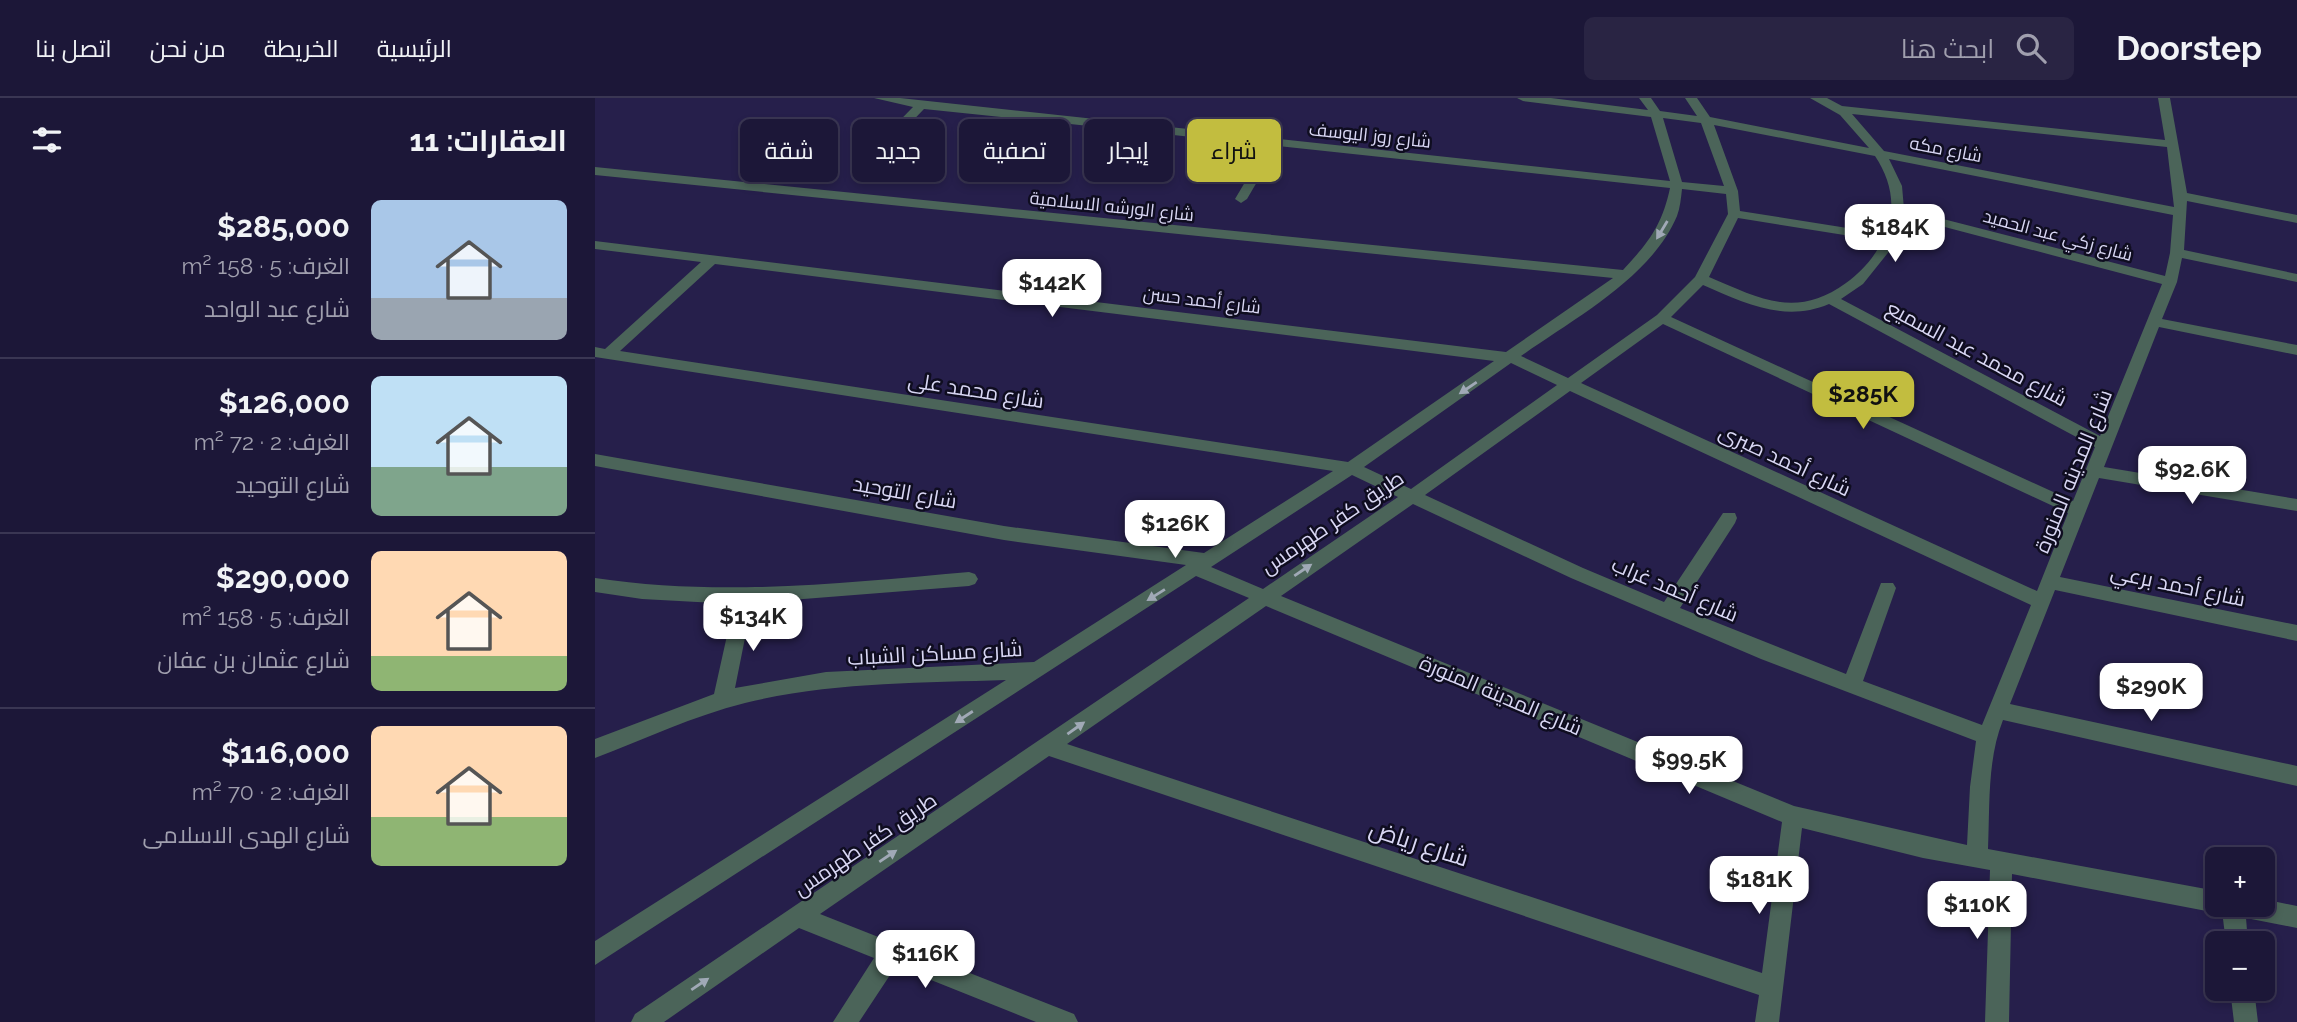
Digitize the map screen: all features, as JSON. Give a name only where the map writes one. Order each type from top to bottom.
[{"type":"street","name":"شارع روز اليوسف","points":[[880,98],[921,105],[1187,134]]},
{"type":"street","name":"شارع مكه","points":[[1523,98],[1651,105],[1706,120],[1880,154],[2181,204],[2297,219]]},
{"type":"street","points":[[1691,98],[1706,120],[1732,191],[1734,214],[1892,239]]},
{"type":"street","points":[[1816,98],[1842,109],[2171,144]]},
{"type":"street","name":"شارع المدينه المنورة","points":[[1977,856],[1980,788],[1987,736],[2170,282],[2177,253],[2181,204],[2164,98]]},
{"type":"street","points":[[908,119],[921,105]]},
{"type":"street","points":[[1651,105],[1677,186]]},
{"type":"street","points":[[1701,279],[1763,304],[1801,308],[1850,286],[1874,266],[1892,239],[1898,211],[1896,186],[1880,154],[1842,109]]},
{"type":"street","name":"شارع روز اليوسف","points":[[1281,144],[1732,191]]},
{"type":"street","name":"شارع الورشه الاسلامية","points":[[595,171],[1626,275]]},
{"type":"street","points":[[1241,199],[1251,182]]},
{"type":"street","name":"طريق كفر طهرمس","points":[[595,954],[1203,565],[1512,358],[1626,275],[1653,246],[1671,215],[1677,186]]},
{"type":"street","name":"شارع زكي عبد الحميد","points":[[1898,211],[2170,282]]},
{"type":"street","name":"طريق كفر طهرمس","points":[[643,1022],[1411,497],[1662,318],[1701,279],[1734,214]]},
{"type":"street","name":"شارع أحمد حسن","points":[[595,245],[1512,358]]},
{"type":"street","points":[[2177,253],[2297,278]]},
{"type":"street","points":[[602,353],[712,259]]},
{"type":"street","name":"شارع محمد عبد السميع","points":[[1828,298],[2106,446]]},
{"type":"street","points":[[1662,318],[2079,511]]},
{"type":"street","points":[[2156,322],[2297,350]]},
{"type":"street","name":"شارع محمد على","points":[[602,353],[1351,468]]},
{"type":"street","name":"شارع أحمد صبرى","points":[[1512,358],[2041,600]]},
{"type":"street","name":"شارع التوحيد","points":[[595,460],[1004,533],[1203,565]]},
{"type":"street","name":"شارع أحمد غراب","points":[[1351,468],[1668,611],[1987,736]]},
{"type":"street","points":[[2094,471],[2297,505]]},
{"type":"street","points":[[1668,611],[1729,518]]},
{"type":"street","name":"شارع المدينة المنورة","points":[[1203,565],[1264,596],[1793,816],[1873,836],[2205,900]]},
{"type":"street","points":[[595,585],[656,595],[744,597],[969,579]]},
{"type":"street","name":"شارع أحمد برعي","points":[[2050,582],[2297,633]]},
{"type":"street","points":[[1852,685],[1887,589]]},
{"type":"street","points":[[723,700],[744,597]]},
{"type":"street","name":"شارع مساكن الشباب","points":[[595,749],[723,700],[795,684],[1037,670]]},
{"type":"street","points":[[1996,710],[2297,776]]},
{"type":"street","name":"شارع رياض","points":[[1049,747],[1772,988]]},
{"type":"street","points":[[1767,1022],[1793,816]]},
{"type":"street","points":[[1997,1022],[2001,860]]},
{"type":"street","points":[[2275,914],[2297,918]]},
{"type":"street","points":[[799,917],[1066,1022]]},
{"type":"street","points":[[845,1022],[891,953]]},
{"type":"street","points":[[2243,1001],[2246,1022]]}]
